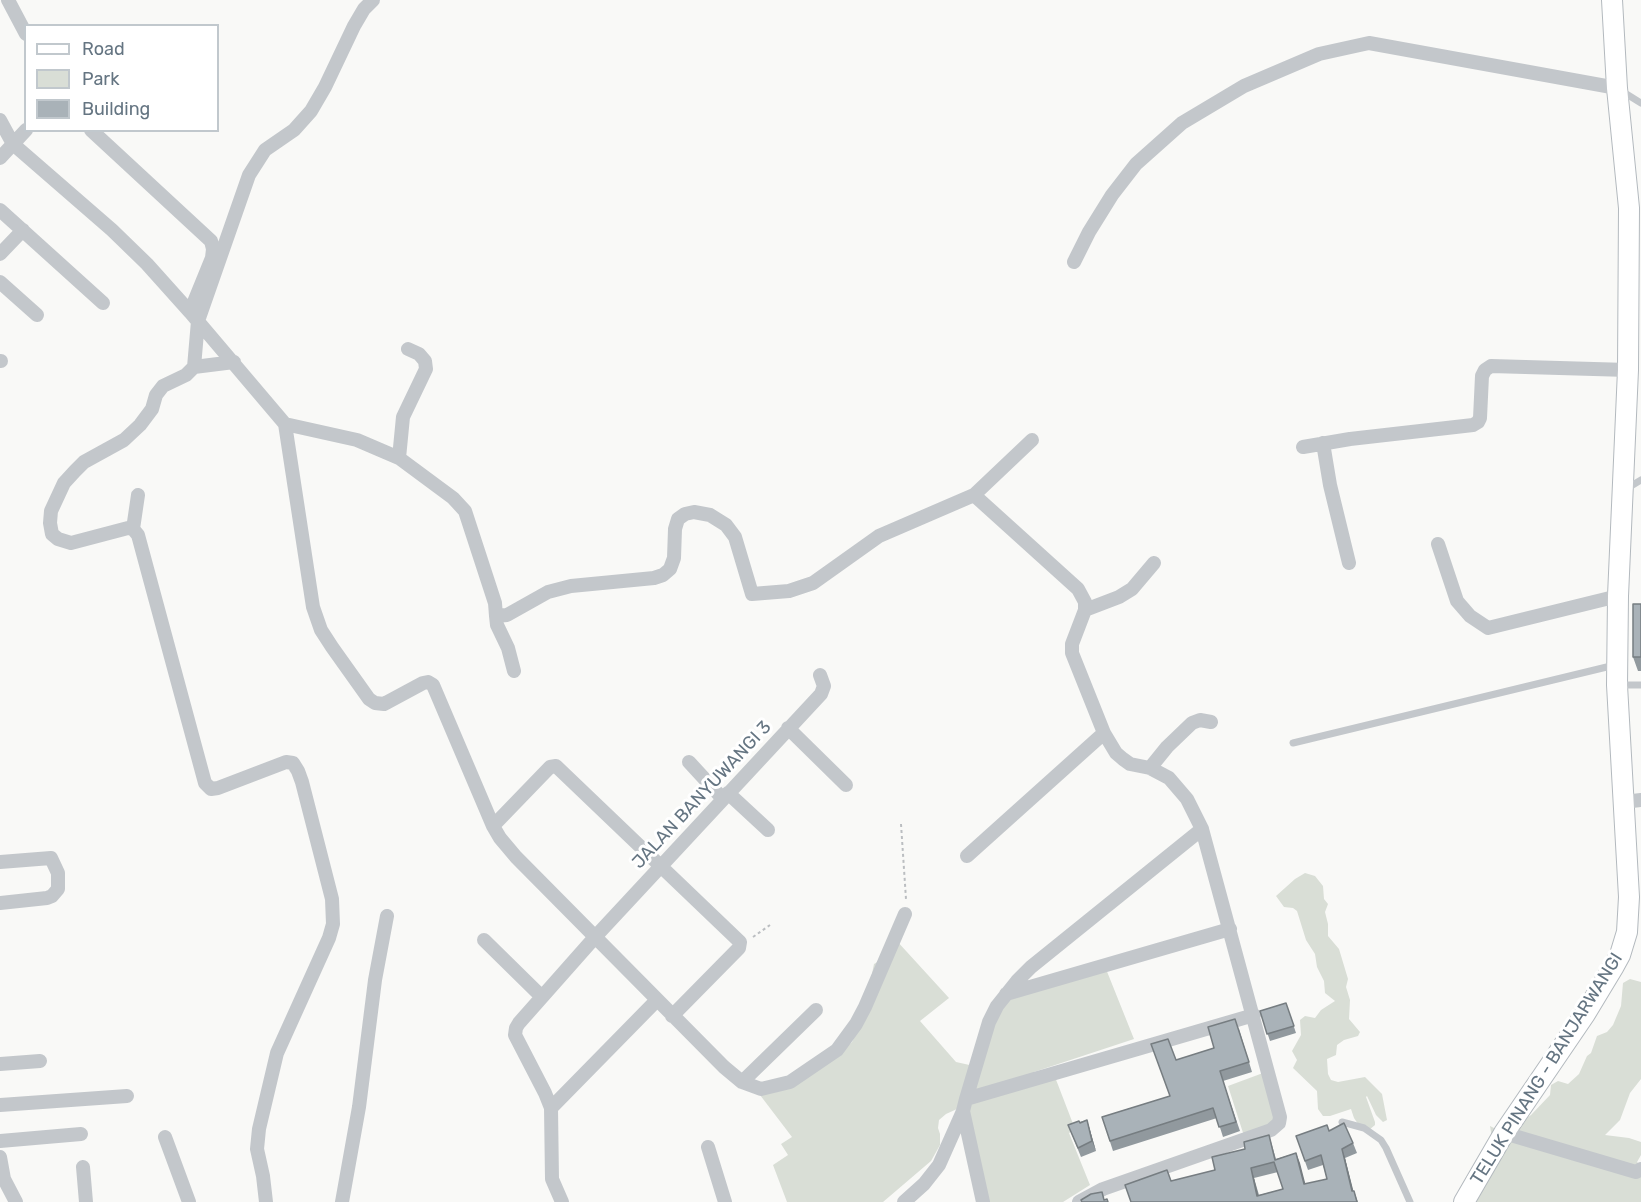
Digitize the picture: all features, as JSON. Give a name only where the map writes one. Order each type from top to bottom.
[{"type":"main road","name":"TELUK PINANG - BANJARWANGI","points":[[1464,1202],[1504,1133],[1585,1014],[1620,955],[1627,932],[1632,801],[1617,685],[1618,596],[1628,370],[1629,208],[1617,88],[1612,0]]},
{"type":"street","points":[[8,0],[24,30]]},
{"type":"street","points":[[194,316],[249,175],[265,150],[294,130],[311,111],[354,26],[364,9],[373,0]]},
{"type":"street","points":[[1074,262],[1112,195],[1136,164],[1182,123],[1244,86],[1319,54],[1369,43],[1617,88]]},
{"type":"street","points":[[0,120],[13,144],[112,230],[194,316],[285,424],[313,607],[321,630],[369,699],[375,703],[384,704],[423,684],[428,682],[433,684],[493,826],[516,857],[724,1067],[742,1082],[761,1089],[790,1082],[837,1050],[866,1007],[904,914]]},
{"type":"street","points":[[0,158],[24,132]]},
{"type":"street","points":[[94,132],[211,242],[212,258],[194,316],[194,367]]},
{"type":"street","points":[[0,210],[103,303]]},
{"type":"street","points":[[0,254],[23,230]]},
{"type":"street","points":[[0,282],[38,315]]},
{"type":"street","points":[[399,458],[403,417],[426,369],[425,361],[419,354],[408,349]]},
{"type":"street","points":[[234,362],[194,367],[186,375],[163,386],[156,395],[152,409],[140,425],[124,440],[84,462],[64,483],[51,511],[50,523],[52,534],[58,539],[71,543],[128,528],[133,529],[138,535],[205,783],[211,789],[218,788],[286,762],[293,763],[302,782],[329,884],[333,924],[329,938],[278,1053],[259,1129],[257,1149],[266,1202]]},
{"type":"street","points":[[1303,447],[1473,425],[1480,418],[1482,375],[1491,366],[1628,370]]},
{"type":"street","points":[[285,424],[357,440],[399,458],[453,498],[465,511],[495,603],[497,625],[508,648],[514,671]]},
{"type":"street","points":[[496,616],[507,615],[548,592],[571,585],[663,576],[674,558],[675,530],[678,519],[694,512],[710,515],[726,525],[735,537],[752,594],[789,591],[813,583],[879,536],[974,495],[1032,440]]},
{"type":"street","points":[[1323,443],[1330,485],[1349,563]]},
{"type":"street","points":[[133,529],[138,495]]},
{"type":"street","points":[[974,495],[1078,589],[1085,602],[1085,610],[1072,644],[1072,653],[1104,733],[1116,753],[1130,764],[1150,768],[1169,778],[1187,800],[1202,829],[1279,1110],[1280,1117],[1276,1127],[1271,1130],[1103,1189],[1079,1202]]},
{"type":"street","points":[[1438,544],[1456,601],[1470,616],[1488,628],[1618,596]]},
{"type":"street","points":[[1085,610],[1119,597],[1132,589],[1154,563]]},
{"type":"street","name":"JALAN BANYUWANGI 3","points":[[550,1108],[545,1093],[515,1035],[519,1023],[660,866],[821,694],[824,686],[820,675]]},
{"type":"street","points":[[1150,768],[1167,747],[1192,723],[1200,720],[1211,722]]},
{"type":"street","points":[[788,728],[846,785]]},
{"type":"street","points":[[967,856],[1104,733]]},
{"type":"street","points":[[689,762],[725,796],[768,830]]},
{"type":"street","points":[[493,826],[553,765],[740,942],[741,946],[672,1016]]},
{"type":"street","points":[[904,1202],[924,1184],[939,1165],[964,1105],[989,1022],[1006,994],[1031,968],[1202,829]]},
{"type":"street","points":[[0,862],[51,858],[58,873],[58,889],[51,896],[0,903]]},
{"type":"street","points":[[342,1202],[359,1107],[375,980],[387,916]]},
{"type":"street","points":[[1006,994],[1230,929]]},
{"type":"street","points":[[484,940],[542,997]]},
{"type":"street","points":[[562,1202],[552,1179],[550,1108],[657,1000]]},
{"type":"street","points":[[742,1082],[816,1010]]},
{"type":"street","points":[[964,1105],[1254,1015]]},
{"type":"street","points":[[0,1064],[40,1060]]},
{"type":"street","points":[[0,1105],[127,1096]]},
{"type":"street","points":[[964,1105],[983,1202]]},
{"type":"street","points":[[1504,1133],[1639,1172]]},
{"type":"street","points":[[0,1141],[81,1134]]},
{"type":"street","points":[[165,1137],[189,1202]]},
{"type":"street","points":[[708,1147],[725,1202]]},
{"type":"street","points":[[0,1157],[9,1198]]},
{"type":"street","points":[[83,1167],[86,1202]]},
{"type":"lane","points":[[1617,88],[1641,103]]},
{"type":"lane","points":[[1623,490],[1641,480]]},
{"type":"lane","points":[[1293,743],[1618,664]]},
{"type":"lane","points":[[1617,685],[1641,685]]},
{"type":"lane","points":[[1342,1122],[1364,1128],[1381,1140],[1410,1202]]},
{"type":"path","points":[[901,824],[906,900],[904,914]]},
{"type":"path","points":[[741,946],[770,925]]},
{"type":"green space","points":[[1305,873],[1315,876],[1323,886],[1324,899],[1328,904],[1325,912],[1328,936],[1339,949],[1348,979],[1346,987],[1350,1000],[1349,1019],[1360,1032],[1358,1036],[1344,1040],[1337,1045],[1336,1055],[1327,1059],[1328,1074],[1331,1080],[1338,1082],[1365,1077],[1382,1094],[1387,1120],[1383,1122],[1376,1115],[1366,1097],[1375,1122],[1369,1130],[1358,1124],[1351,1109],[1323,1116],[1318,1109],[1317,1091],[1293,1068],[1297,1060],[1292,1051],[1301,1035],[1300,1020],[1305,1016],[1315,1018],[1321,1010],[1335,1001],[1325,993],[1324,981],[1317,967],[1315,954],[1306,940],[1297,911],[1284,907],[1276,896]]},
{"type":"green space","points":[[896,940],[949,998],[920,1021],[956,1062],[974,1066],[981,1027],[1026,980],[1042,983],[1104,964],[1134,1039],[1034,1072],[1055,1077],[1075,1129],[1069,1133],[1090,1185],[1063,1202],[985,1202],[957,1109],[939,1120],[940,1145],[931,1161],[883,1202],[787,1202],[773,1165],[788,1155],[781,1144],[792,1137],[760,1095],[832,1059],[852,1042],[863,1018],[874,964],[884,958]]},
{"type":"green space","points":[[1630,979],[1641,982],[1641,1079],[1630,1093],[1620,1120],[1605,1135],[1641,1142],[1641,1155],[1637,1162],[1641,1166],[1641,1202],[1471,1202],[1483,1190],[1480,1175],[1492,1138],[1490,1126],[1504,1133],[1531,1115],[1550,1095],[1551,1085],[1558,1081],[1568,1084],[1579,1074],[1587,1056],[1591,1053],[1597,1036],[1607,1032],[1613,1025],[1621,1006],[1623,983]]},
{"type":"green space","points":[[1263,1073],[1275,1123],[1245,1139],[1228,1086]]},
{"type":"building","points":[[1633,604],[1641,604],[1641,657],[1633,657]]},
{"type":"building","points":[[1286,1003],[1294,1026],[1267,1034],[1260,1011]]},
{"type":"building","points":[[1235,1019],[1249,1062],[1220,1071],[1236,1122],[1219,1127],[1213,1108],[1110,1141],[1102,1117],[1170,1096],[1151,1044],[1168,1039],[1176,1060],[1214,1048],[1208,1027]]},
{"type":"building","points":[[1087,1120],[1092,1141],[1078,1148],[1068,1125]]},
{"type":"building","points":[[1344,1123],[1353,1143],[1342,1149],[1352,1191],[1354,1191],[1357,1202],[1131,1202],[1125,1185],[1167,1170],[1171,1181],[1215,1170],[1212,1157],[1245,1149],[1244,1142],[1269,1135],[1275,1160],[1296,1153],[1304,1184],[1327,1179],[1321,1155],[1305,1161],[1296,1136],[1327,1125],[1329,1131]],"holes":[[[1274,1162],[1283,1189],[1257,1196],[1251,1168]]]},
{"type":"building","points":[[1102,1192],[1104,1200],[1107,1199],[1108,1202],[1082,1202],[1081,1200],[1091,1194]]}]
